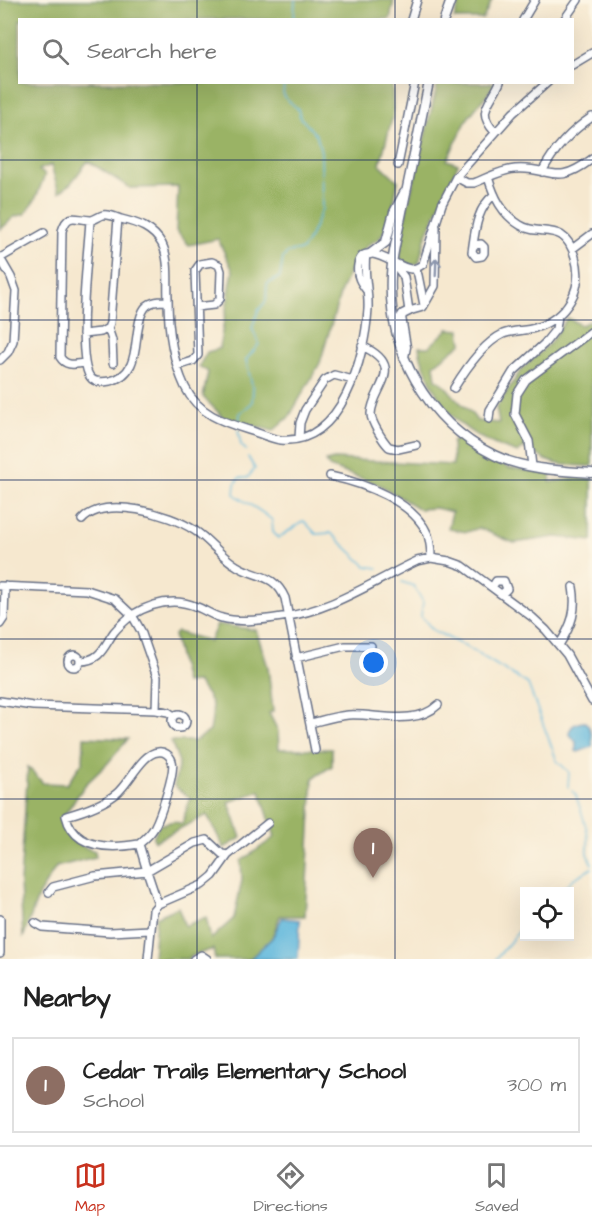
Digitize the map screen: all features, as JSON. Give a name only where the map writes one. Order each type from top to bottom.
[{"type":"main road","points":[[445,18],[451,0]]},
{"type":"main road","points":[[429,84],[392,261],[390,285],[392,314],[404,357],[415,382],[429,403],[448,423],[495,455],[532,466],[592,473]]},
{"type":"main road","points":[[368,254],[385,244],[397,205],[407,190]]},
{"type":"main road","points":[[404,357],[406,347],[401,318],[409,311]]},
{"type":"street","points":[[412,18],[417,0]]},
{"type":"street","points":[[524,18],[535,0]]},
{"type":"street","points":[[565,18],[578,0]]},
{"type":"street","points":[[574,64],[592,52]]},
{"type":"street","points":[[398,165],[415,84]]},
{"type":"street","points":[[495,132],[486,120],[485,110],[498,84]]},
{"type":"street","points":[[404,277],[411,269],[425,261],[436,221],[456,177],[495,132],[546,84]]},
{"type":"street","points":[[542,172],[561,145],[579,126],[592,117]]},
{"type":"street","points":[[456,177],[470,183],[514,169],[558,175],[581,168],[592,159]]},
{"type":"street","points":[[454,388],[468,367],[499,337],[510,332],[535,328],[558,316],[569,306],[578,272],[572,249],[564,238],[556,232],[520,225],[502,210],[488,177]]},
{"type":"street","points":[[475,245],[475,230],[479,215],[494,195]]},
{"type":"street","points":[[85,363],[69,364],[60,357],[61,238],[63,226],[74,218],[90,220],[106,215],[118,218],[147,227],[161,242],[167,260],[171,340],[186,390],[194,403],[221,421],[271,438],[281,440],[314,434],[326,423],[353,380],[368,309],[368,291],[361,282],[358,262],[368,254],[411,269],[418,275],[424,305]]},
{"type":"street","points":[[113,363],[112,340],[108,328],[118,218]]},
{"type":"street","points":[[90,220],[83,334],[85,363],[89,375],[98,381],[111,381],[124,374],[133,358],[144,310],[153,303],[168,301]]},
{"type":"street","points":[[392,261],[404,277],[409,311],[420,309],[434,289],[436,221]]},
{"type":"street","points":[[1,360],[13,341],[16,291],[0,258],[44,233]]},
{"type":"street","points":[[572,249],[592,234]]},
{"type":"street","points":[[177,366],[194,361],[198,355],[194,274],[196,267],[204,262],[212,262],[220,268],[220,299],[214,305],[196,307]]},
{"type":"street","points":[[489,419],[490,410],[513,372],[537,351],[556,329],[558,316]]},
{"type":"street","points":[[83,334],[101,332],[108,328]]},
{"type":"street","points":[[532,466],[529,441],[515,414],[516,394],[526,380],[592,331]]},
{"type":"street","points":[[362,346],[378,357],[385,372],[383,383],[372,408],[373,423],[389,447],[398,449],[416,445]]},
{"type":"street","points":[[299,438],[304,410],[325,380],[333,375],[353,380]]},
{"type":"street","points":[[330,476],[365,485],[406,508],[419,520],[428,536],[431,558]]},
{"type":"street","points":[[82,520],[93,511],[110,509],[159,514],[181,522],[195,531],[235,566],[274,582],[285,598],[315,750]]},
{"type":"street","points":[[80,661],[99,656],[114,632],[132,615],[156,603],[173,601],[191,604],[214,615],[231,619],[289,616],[334,603],[417,561],[431,558],[463,566],[532,617],[559,645],[582,679],[592,701]]},
{"type":"street","points":[[493,586],[496,581],[504,581],[507,589],[502,594]]},
{"type":"street","points":[[0,624],[4,618],[3,586],[87,590],[115,599],[132,615],[141,631],[157,677],[156,710]]},
{"type":"street","points":[[559,645],[574,616],[573,587]]},
{"type":"street","points":[[296,658],[345,646],[371,646]]},
{"type":"street","points":[[0,701],[33,706],[156,710],[168,712],[174,716]]},
{"type":"street","points":[[311,723],[346,715],[410,717],[429,712],[438,705]]},
{"type":"street","points":[[160,751],[168,754],[173,762],[172,773],[156,825],[139,844],[125,847],[86,843],[68,826],[66,816],[88,810],[106,801],[118,792],[151,754],[160,751]]},
{"type":"street","points":[[148,959],[153,910],[158,904],[202,885],[213,876],[228,855],[268,823]]},
{"type":"street","points":[[50,892],[53,887],[95,876],[147,871],[195,843],[207,840],[222,854],[228,855]]},
{"type":"street","points":[[139,844],[158,904]]},
{"type":"street","points":[[0,919],[0,953]]},
{"type":"street","points":[[35,923],[42,927],[110,932],[150,930]]},
{"type":"street","points":[[194,959],[201,956],[207,959]]},
{"type":"green space","points":[[0,0],[394,0],[390,18],[18,18],[18,84],[392,84],[393,115],[380,164],[398,181],[390,223],[379,239],[369,244],[356,257],[341,291],[320,363],[289,417],[273,431],[223,417],[203,397],[208,372],[199,366],[207,352],[219,349],[233,271],[218,239],[189,245],[176,231],[178,187],[130,188],[88,161],[71,183],[59,193],[51,165],[39,170],[45,175],[35,200],[25,214],[14,217],[0,230]]},
{"type":"green space","points":[[460,0],[492,0],[483,18],[454,18]]},
{"type":"green space","points":[[438,84],[495,84],[468,118],[447,160],[458,164],[425,239],[419,263],[412,266],[400,257],[406,212]]},
{"type":"green space","points":[[567,318],[581,325],[592,320],[592,466],[555,463],[524,447],[518,453],[502,448],[475,434],[453,417],[444,406],[420,355],[419,347],[429,347],[448,329],[460,330],[462,343],[434,365],[436,379],[446,386],[477,421],[499,423],[496,408],[521,370],[550,343]]},
{"type":"green space","points":[[459,438],[508,468],[551,474],[550,482],[576,478],[592,479],[592,541],[556,537],[514,543],[479,528],[467,532],[448,529],[452,512],[436,508],[419,509],[380,485],[329,467],[326,461],[334,459],[453,465],[452,442]]},
{"type":"green space","points":[[217,624],[256,630],[268,667],[273,711],[269,713],[278,731],[279,749],[332,749],[332,766],[313,778],[305,916],[280,916],[272,938],[250,959],[215,959],[213,949],[189,957],[189,959],[153,959],[156,917],[178,907],[185,926],[206,917],[211,939],[234,918],[242,880],[241,861],[275,837],[260,791],[229,802],[241,838],[224,848],[207,815],[155,841],[153,838],[159,825],[174,821],[182,824],[190,798],[174,786],[179,762],[171,741],[195,741],[210,731],[213,710],[210,700],[197,682],[185,683],[174,635],[177,632],[210,641]]},
{"type":"green space","points":[[84,737],[128,739],[85,785],[63,817],[67,830],[74,839],[95,851],[96,857],[56,867],[39,894],[23,938],[20,882],[28,767],[43,783],[67,784],[83,761]]},
{"type":"water","points":[[585,722],[592,737],[592,747],[578,752],[576,742],[569,733],[575,725]]},
{"type":"water","points":[[282,918],[300,920],[298,959],[250,959],[272,938]]},
{"type":"waterway","points":[[294,18],[295,0]]},
{"type":"waterway","points":[[239,425],[240,413],[252,403],[253,389],[246,360],[259,344],[252,328],[258,311],[266,301],[267,284],[280,277],[283,258],[288,252],[302,250],[322,209],[321,152],[317,136],[300,117],[298,109],[283,96],[284,84]]},
{"type":"waterway","points":[[238,430],[241,445],[246,450]]},
{"type":"waterway","points":[[248,457],[255,469],[247,478],[239,478],[235,484],[234,494],[272,520],[273,532],[278,538],[304,521],[316,534],[331,533],[366,566],[378,568]]},
{"type":"waterway","points":[[402,582],[414,586],[423,602],[421,616],[433,630],[528,684],[557,761],[569,772],[568,787]]},
{"type":"waterway","points":[[572,791],[576,795],[585,824],[588,839],[587,854],[592,864]]},
{"type":"waterway","points":[[564,887],[592,868]]},
{"type":"waterway","points":[[496,959],[520,930]]},
{"type":"place","name":"Cedar Trails Elementary School","points":[[373,878]]}]
